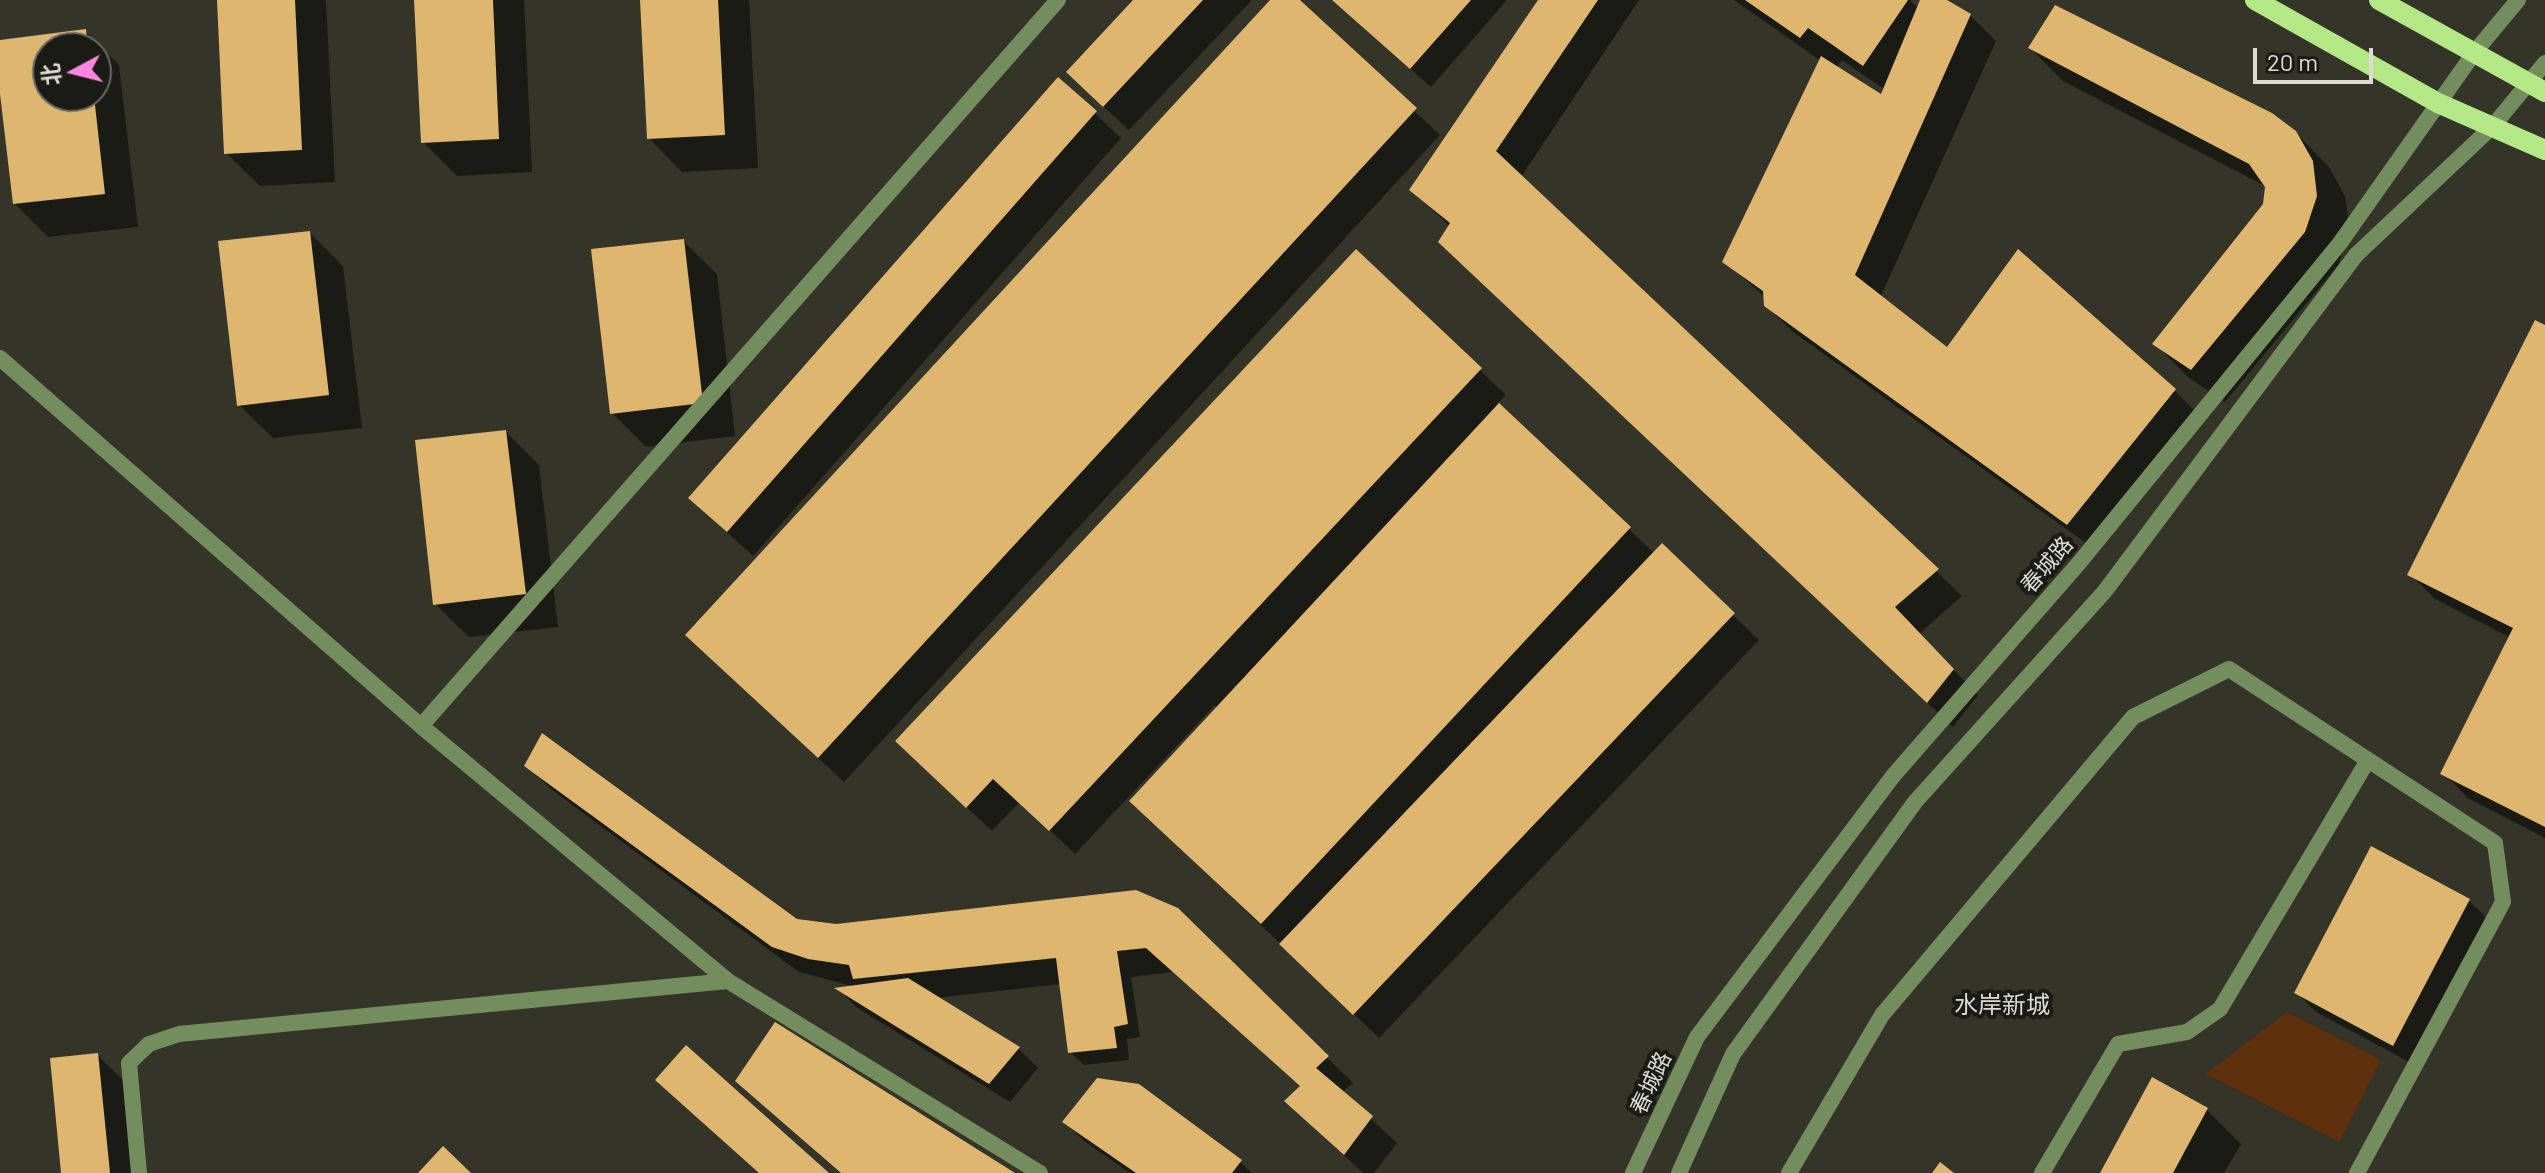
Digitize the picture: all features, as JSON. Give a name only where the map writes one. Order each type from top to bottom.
[{"type":"main road","points":[[2255,0],[2438,103],[2545,150]]},
{"type":"main road","points":[[2379,0],[2536,88]]},
{"type":"street","points":[[421,726],[1058,0]]},
{"type":"street","name":"春城路","points":[[1633,1173],[1697,1037],[1893,776],[2079,563],[2330,255],[2474,53],[2518,0]]},
{"type":"street","points":[[1679,1173],[1733,1054],[1915,802],[2105,591],[2356,255],[2536,88],[2545,63]]},
{"type":"street","points":[[0,358],[421,726],[728,981],[1040,1173]]},
{"type":"street","points":[[1789,1173],[1882,1015],[2133,717],[2229,669],[2495,843],[2503,902],[2357,1173]]},
{"type":"street","points":[[2042,1173],[2118,1044],[2187,1032],[2220,1009],[2368,760]]},
{"type":"street","points":[[139,1173],[129,1063],[149,1044],[179,1034],[728,981]]},
{"type":"shaded area","points":[[2287,1012],[2381,1060],[2339,1142],[2206,1074]]},
{"type":"building","points":[[217,0],[295,0],[302,150],[224,154]]},
{"type":"building","points":[[414,0],[493,0],[499,139],[421,143]]},
{"type":"building","points":[[640,0],[718,0],[725,135],[647,139]]},
{"type":"building","points":[[1133,0],[1203,0],[1103,107],[1066,72]]},
{"type":"building","points":[[1270,0],[1300,0],[1417,108],[818,758],[685,635]]},
{"type":"building","points":[[1332,0],[1471,0],[1410,69]]},
{"type":"building","points":[[1538,0],[1598,0],[1496,151],[1939,569],[1895,607],[1954,669],[1927,703],[1438,242],[1450,223],[1409,190]]},
{"type":"building","points":[[1745,0],[1908,0],[1863,66],[1808,28],[1800,38]]},
{"type":"building","points":[[1920,0],[1947,0],[1971,14],[1855,275],[1947,347],[2018,249],[2176,389],[2067,525],[1764,306],[1763,291],[1722,262],[1821,56],[1881,94]]},
{"type":"building","points":[[2055,5],[2272,113],[2296,131],[2313,161],[2317,196],[2305,232],[2191,370],[2152,344],[2263,204],[2265,187],[2249,164],[2028,48]]},
{"type":"building","points":[[32,36],[32,112],[96,112],[105,194],[13,204],[0,94],[0,40]]},
{"type":"building","points":[[1058,77],[1097,111],[727,532],[688,498]]},
{"type":"building","points":[[310,231],[329,395],[237,406],[218,241]]},
{"type":"building","points":[[684,239],[703,403],[610,414],[591,249]]},
{"type":"building","points":[[1356,249],[1482,368],[1049,831],[993,779],[966,808],[895,741]]},
{"type":"building","points":[[2535,320],[2545,325],[2545,827],[2440,774],[2513,628],[2407,575]]},
{"type":"building","points":[[1499,403],[1631,527],[1261,924],[1129,801]]},
{"type":"building","points":[[506,430],[526,594],[433,605],[415,440]]},
{"type":"building","points":[[1662,543],[1735,613],[1353,1015],[1279,944]]},
{"type":"building","points":[[542,733],[797,919],[836,924],[1136,890],[1178,908],[1329,1056],[1316,1068],[1373,1116],[1344,1155],[1284,1101],[1300,1086],[1146,948],[1117,951],[1128,1024],[1114,1027],[1117,1048],[1068,1053],[1056,958],[853,979],[849,965],[808,959],[772,947],[524,766]]},
{"type":"building","points":[[2371,846],[2470,899],[2393,1046],[2294,993]]},
{"type":"building","points":[[908,978],[1020,1047],[989,1084],[834,988]]},
{"type":"building","points":[[775,1022],[1015,1173],[841,1173],[735,1081]]},
{"type":"building","points":[[686,1045],[829,1173],[759,1173],[655,1080]]},
{"type":"building","points":[[98,1053],[110,1173],[61,1173],[50,1058]]},
{"type":"building","points":[[2152,1077],[2208,1108],[2173,1173],[2100,1173]]},
{"type":"building","points":[[1097,1078],[1139,1084],[1242,1160],[1232,1173],[1136,1173],[1062,1122]]},
{"type":"building","points":[[443,1146],[471,1173],[418,1173]]},
{"type":"building","points":[[1940,1162],[1954,1173],[1932,1173]]},
{"type":"district","name":"水岸新城","points":[[2002,1005]]}]
